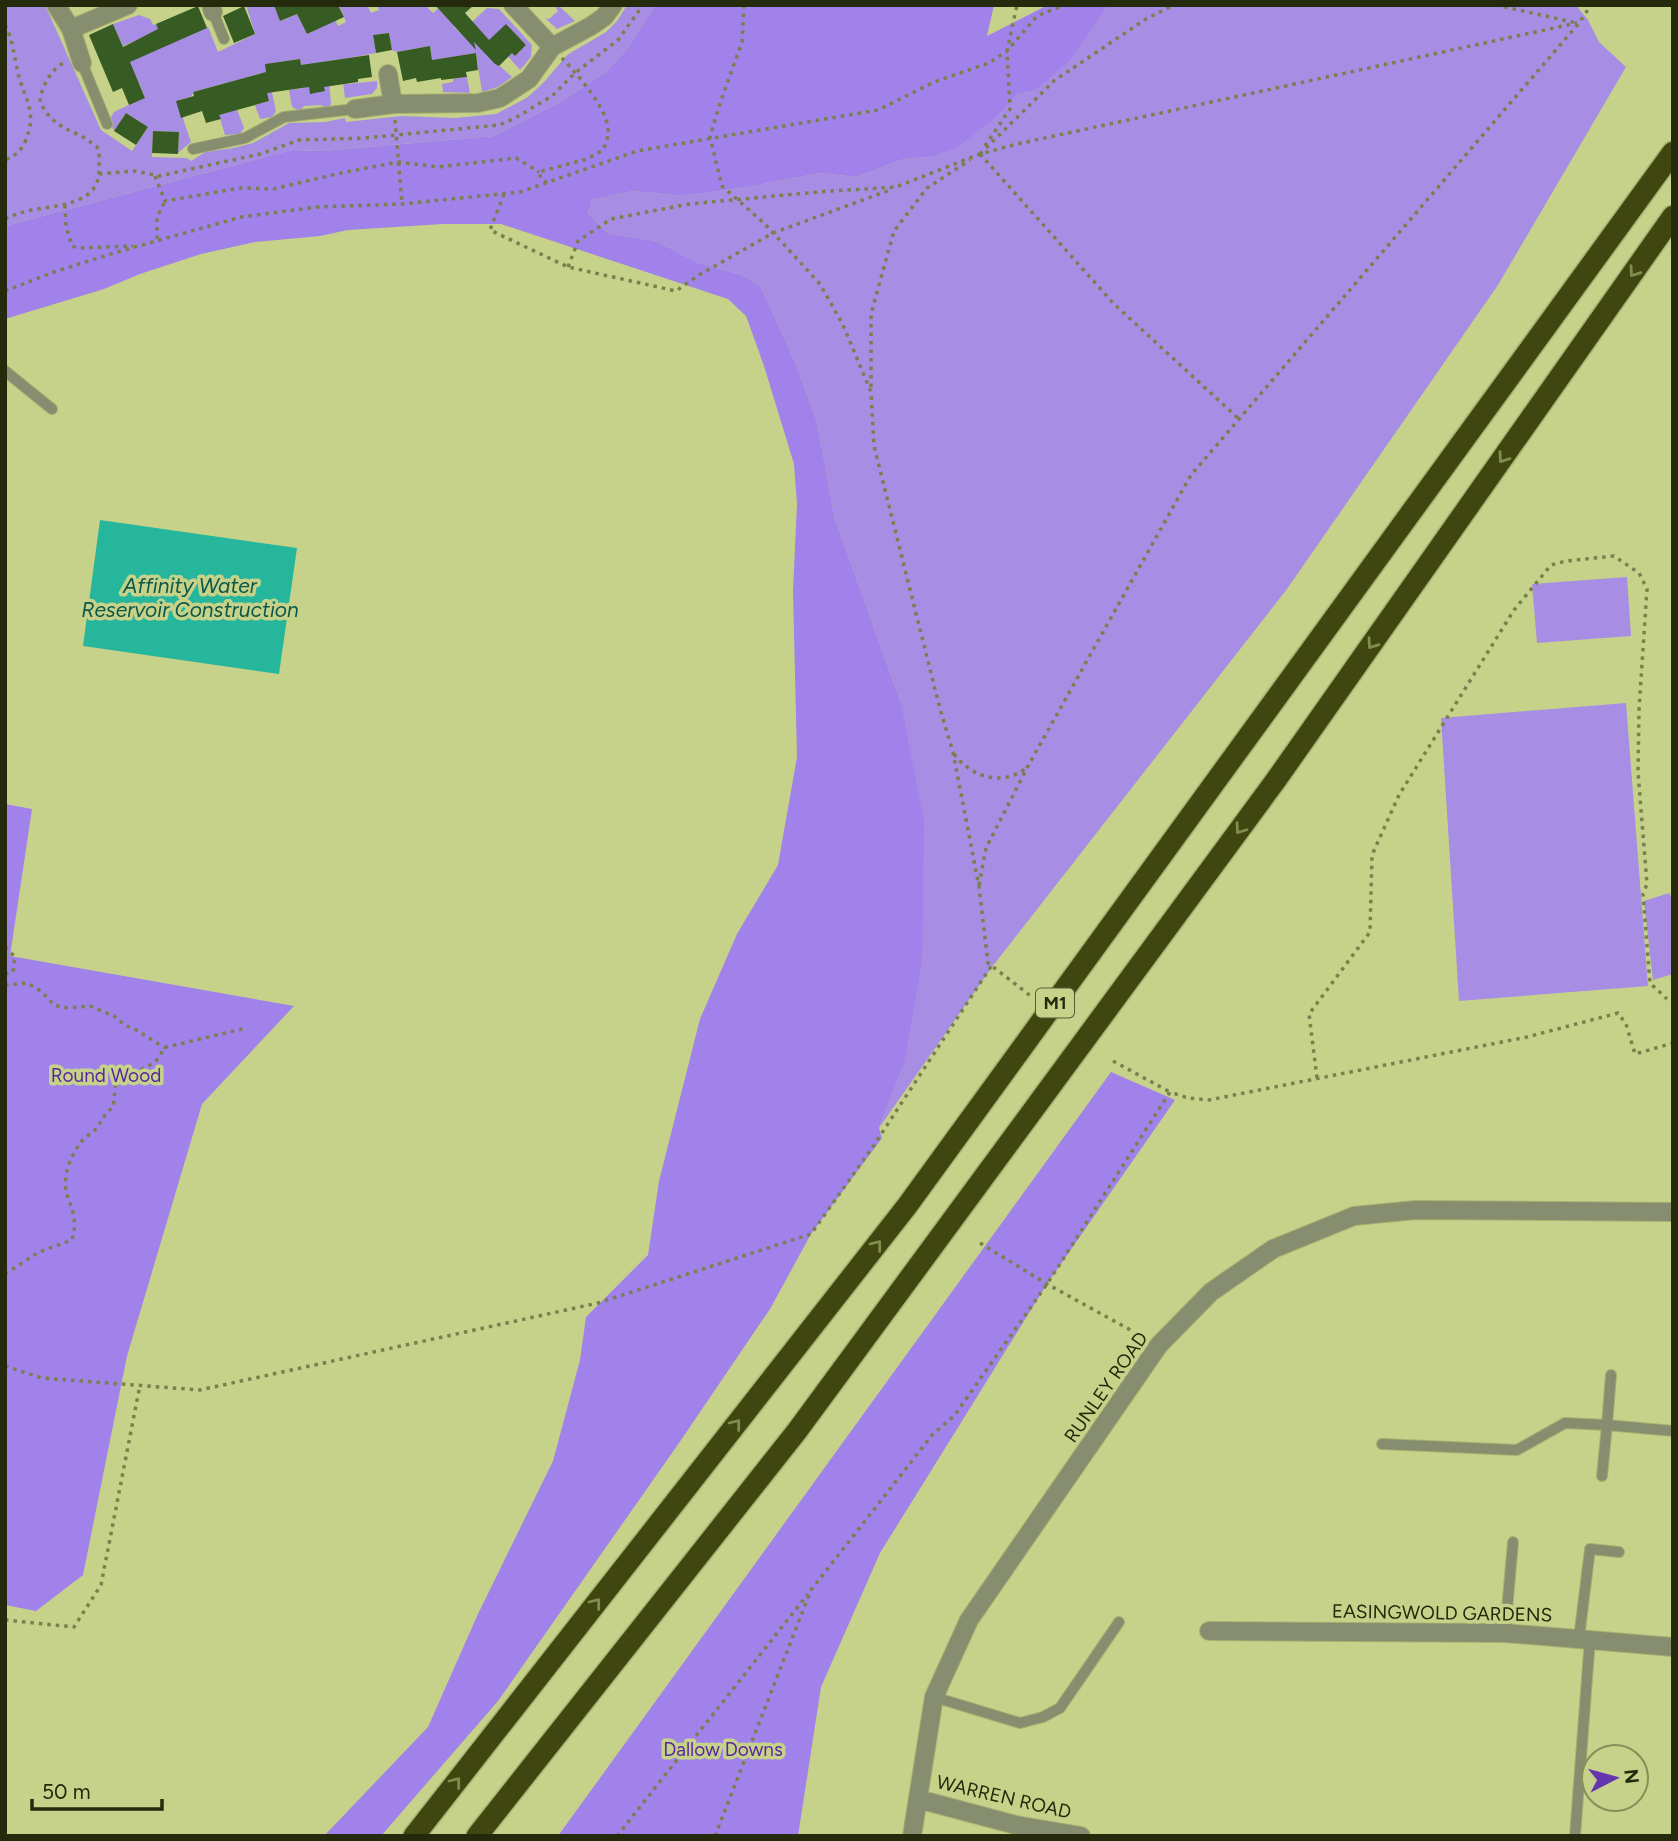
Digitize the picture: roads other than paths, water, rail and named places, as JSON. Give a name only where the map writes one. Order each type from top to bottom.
[{"type":"highway","name":"M1","points":[[414,1836],[907,1206],[1673,152]]},
{"type":"highway","name":"M1","points":[[477,1836],[797,1431],[1276,780],[1673,216]]},
{"type":"street","points":[[56,5],[71,29],[81,60]]},
{"type":"street","points":[[71,29],[128,5]]},
{"type":"street","points":[[513,5],[552,47]]},
{"type":"street","points":[[355,108],[393,104],[472,104],[500,98],[529,79],[552,47],[591,26],[604,17],[613,5]]},
{"type":"street","points":[[388,74],[393,104]]},
{"type":"street","name":"RUNLEY ROAD","points":[[912,1836],[934,1697],[969,1620],[1158,1345],[1212,1292],[1273,1249],[1354,1216],[1416,1210],[1673,1212]]},
{"type":"street","name":"EASINGWOLD GARDENS","points":[[1209,1630],[1505,1633],[1673,1647]]},
{"type":"street","name":"WARREN ROAD","points":[[918,1800],[1016,1825],[1080,1836]]},
{"type":"lane","points":[[212,9],[224,39]]},
{"type":"lane","points":[[81,60],[107,124]]},
{"type":"lane","points":[[193,149],[245,138],[284,117],[355,108]]},
{"type":"lane","points":[[5,371],[52,408]]},
{"type":"lane","points":[[1602,1476],[1611,1375]]},
{"type":"lane","points":[[1382,1444],[1517,1450],[1565,1423],[1673,1431]]},
{"type":"lane","points":[[1505,1633],[1513,1542]]},
{"type":"lane","points":[[1575,1836],[1591,1549],[1619,1552]]},
{"type":"lane","points":[[934,1697],[1020,1723],[1043,1717],[1060,1709],[1119,1622]]},
{"type":"water","name":"Affinity Water Reservoir Construction","points":[[100,520],[297,548],[279,674],[83,646]]},
{"type":"park label","name":"Round Wood","points":[[106,1075]]},
{"type":"park label","name":"Dallow Downs","points":[[723,1749]]}]
